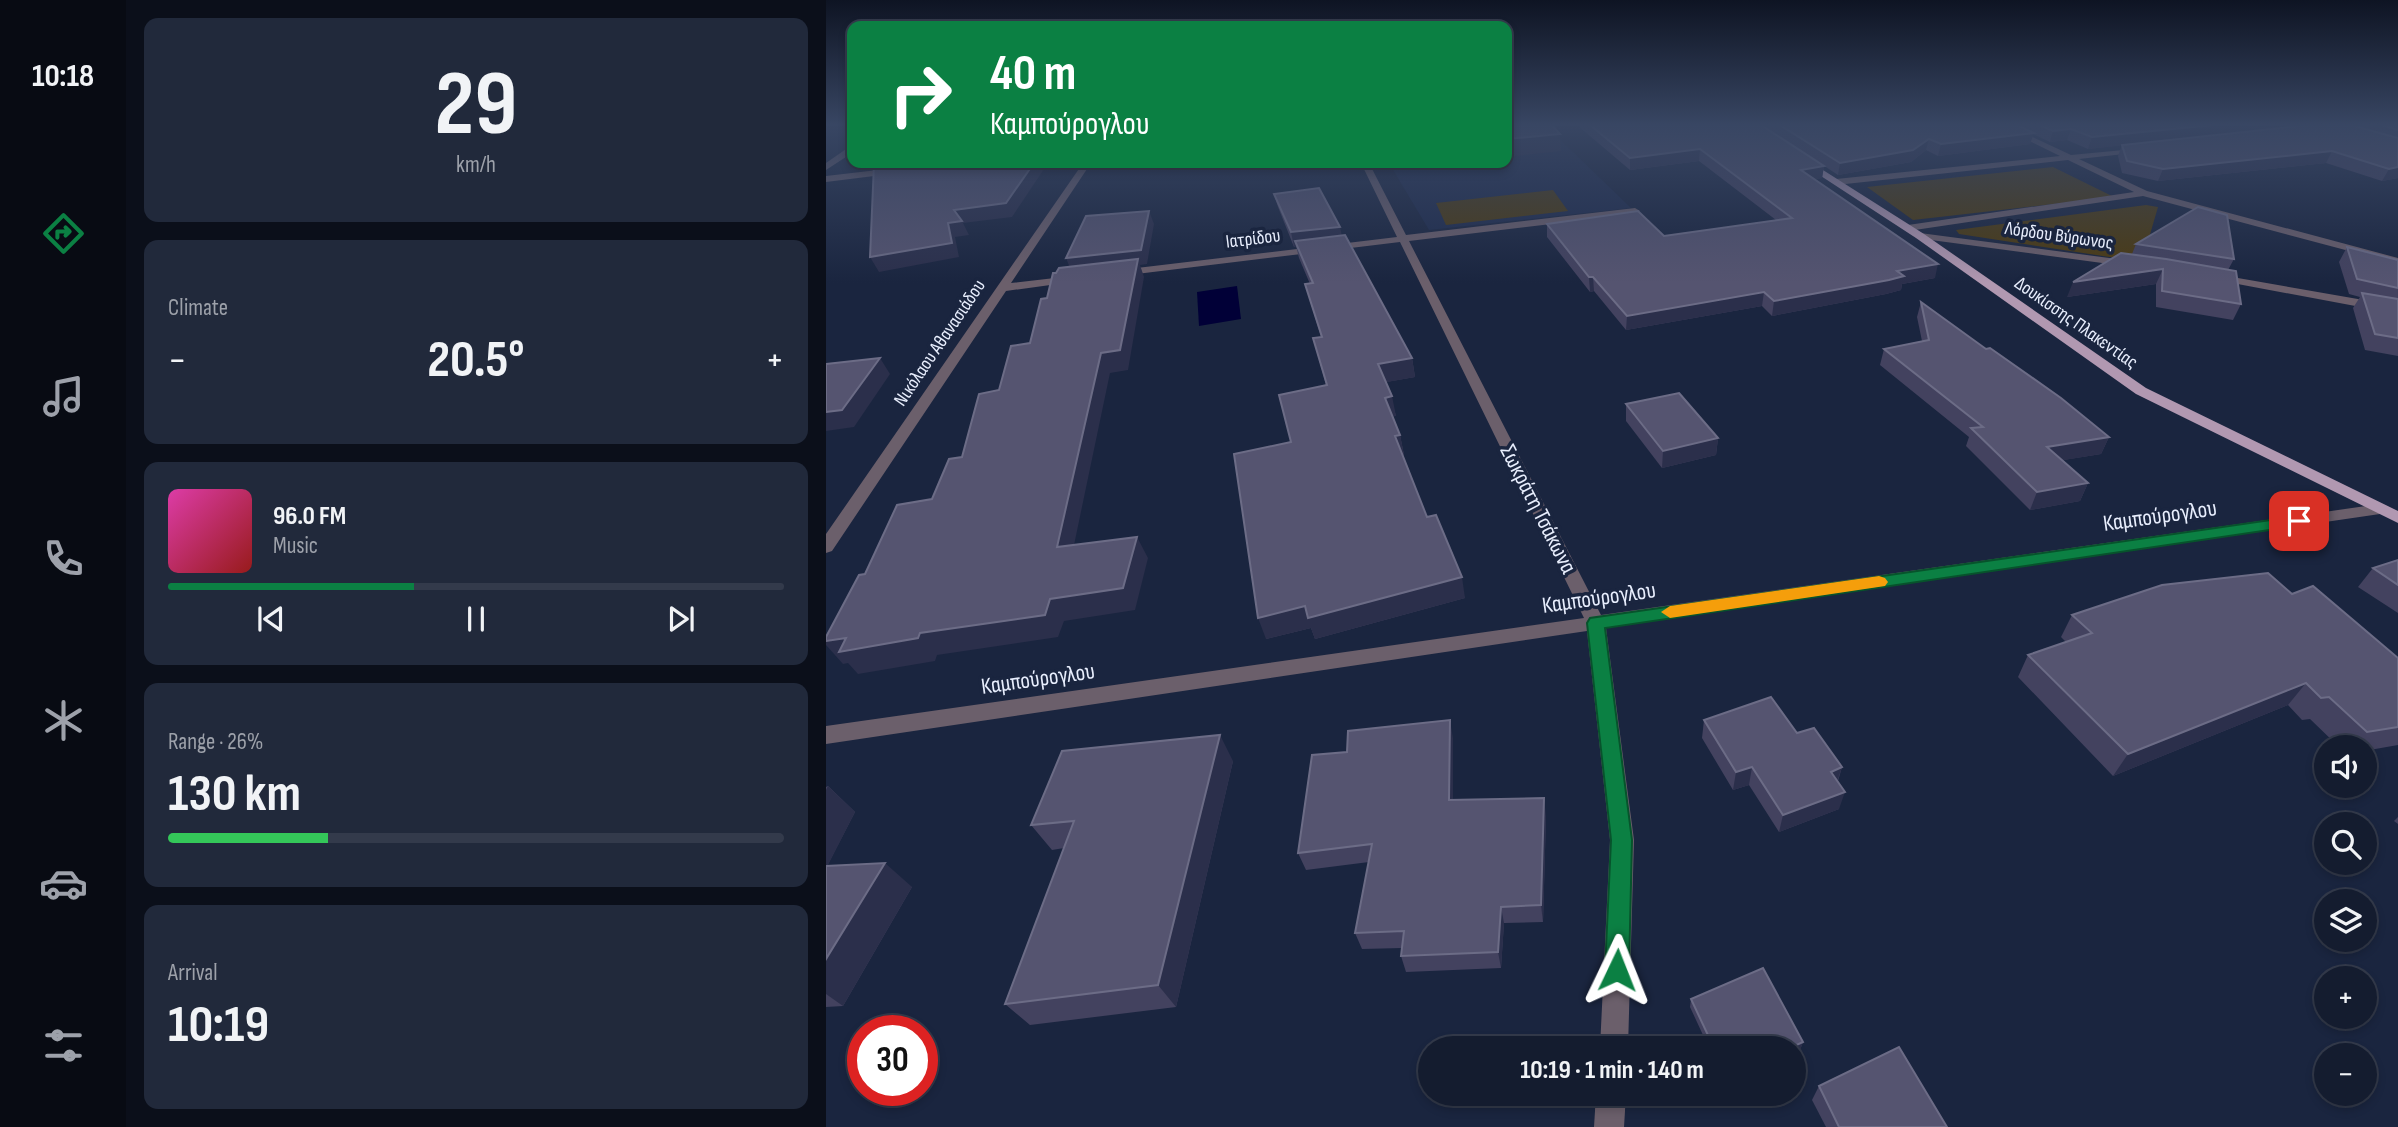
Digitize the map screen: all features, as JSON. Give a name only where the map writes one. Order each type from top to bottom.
[{"type":"main road","name":"Δουκίσσης Πλακεντίας","points":[[1829,178],[1920,236],[2141,391],[2398,518]]},
{"type":"street","name":"Νικόλαου Αθανασιάδου","points":[[826,547],[1077,178]]},
{"type":"street","name":"Σωκράτη Τσάκωνα","points":[[1372,178],[1596,623],[1622,840],[1614,1036]]},
{"type":"street","points":[[1836,182],[1880,178]]},
{"type":"street","points":[[2110,178],[2144,193],[2398,261]]},
{"type":"street","points":[[1908,228],[2144,193]]},
{"type":"street","name":"Ιατρίδου","points":[[1111,274],[1635,211]]},
{"type":"street","name":"Λόρδου Βύρωνος","points":[[1920,236],[2027,248],[2147,266]]},
{"type":"street","points":[[2200,274],[2398,310]]},
{"type":"street","points":[[1001,288],[1084,278]]},
{"type":"street","name":"Καμπούρογλου","points":[[826,735],[2380,509]]},
{"type":"street","points":[[1609,1127],[1610,1106]]},
{"type":"shaded area","points":[[1398,178],[1599,178],[1631,208],[1429,230]]},
{"type":"shaded area","points":[[1954,178],[2075,178],[2114,197],[1913,220],[1867,187]]},
{"type":"shaded area","points":[[1553,190],[1568,211],[1446,225],[1436,203]]},
{"type":"shaded area","points":[[2146,205],[2158,207],[2142,262],[1959,234],[1956,230]]},
{"type":"shaded area","points":[[1237,286],[1241,319],[1199,326],[1197,292]]},
{"type":"building","points":[[873,178],[1024,178],[1006,203],[954,210],[962,221],[948,223],[952,243],[870,257]]},
{"type":"building","points":[[1738,178],[1812,178],[1938,264],[1897,271],[1904,276],[1889,280],[1774,301],[1764,292],[1627,316],[1593,277],[1589,277],[1547,224],[1638,211],[1664,236],[1792,218]]},
{"type":"building","points":[[1319,188],[1340,227],[1291,232],[1274,194]]},
{"type":"building","points":[[2198,207],[2227,215],[2234,259],[2136,244]]},
{"type":"building","points":[[1149,211],[1141,250],[1066,258],[1086,216]]},
{"type":"building","points":[[1345,235],[1412,358],[1378,364],[1392,396],[1385,398],[1400,435],[1395,436],[1427,517],[1436,515],[1462,577],[1308,618],[1305,606],[1258,618],[1234,454],[1291,442],[1279,395],[1327,385],[1313,338],[1322,337],[1305,284],[1313,283],[1295,241]]},
{"type":"building","points":[[2347,247],[2398,260],[2398,288],[2357,279]]},
{"type":"building","points":[[2121,253],[2236,271],[2241,304],[2162,291],[2163,269],[2073,282]]},
{"type":"building","points":[[1138,259],[1120,350],[1101,353],[1057,547],[1137,537],[1123,588],[1050,599],[1045,615],[920,633],[918,638],[839,652],[846,638],[826,641],[826,637],[859,575],[865,574],[897,505],[932,499],[949,459],[962,457],[979,394],[999,390],[1011,346],[1030,343],[1041,299],[1047,298],[1053,273],[1059,268]]},
{"type":"building","points":[[2362,293],[2398,299],[2398,338],[2375,334]]},
{"type":"building","points":[[1921,302],[2061,398],[2109,437],[2047,447],[2088,483],[2037,492],[1971,428],[1983,427],[1884,349],[1929,340]]},
{"type":"building","points":[[880,358],[842,410],[826,412],[826,364]]},
{"type":"building","points":[[1679,393],[1718,438],[1663,451],[1626,404]]},
{"type":"building","points":[[2398,560],[2398,585],[2373,568]]},
{"type":"building","points":[[2268,573],[2292,594],[2313,586],[2398,658],[2398,727],[2367,732],[2329,697],[2321,698],[2306,683],[2128,754],[2028,655],[2092,633],[2072,615],[2162,585]]},
{"type":"building","points":[[1771,697],[1797,733],[1814,728],[1842,767],[1831,772],[1845,792],[1783,815],[1752,767],[1736,772],[1704,720]]},
{"type":"building","points":[[1450,720],[1449,800],[1544,798],[1541,905],[1501,907],[1498,952],[1401,956],[1404,931],[1355,933],[1372,844],[1298,853],[1312,755],[1347,752],[1348,731]]},
{"type":"building","points":[[1220,735],[1158,985],[1005,1004],[1074,821],[1031,825],[1062,751]]},
{"type":"building","points":[[885,863],[826,959],[826,866]]},
{"type":"building","points":[[1763,968],[1800,1036],[1708,1036],[1691,999]]},
{"type":"building","points":[[1899,1047],[1947,1127],[1839,1127],[1819,1086]]},
{"type":"slow traffic","points":[[1670,612],[1879,582]]},
{"type":"route","points":[[1617,970],[1622,840],[1596,623],[2299,521]]}]
